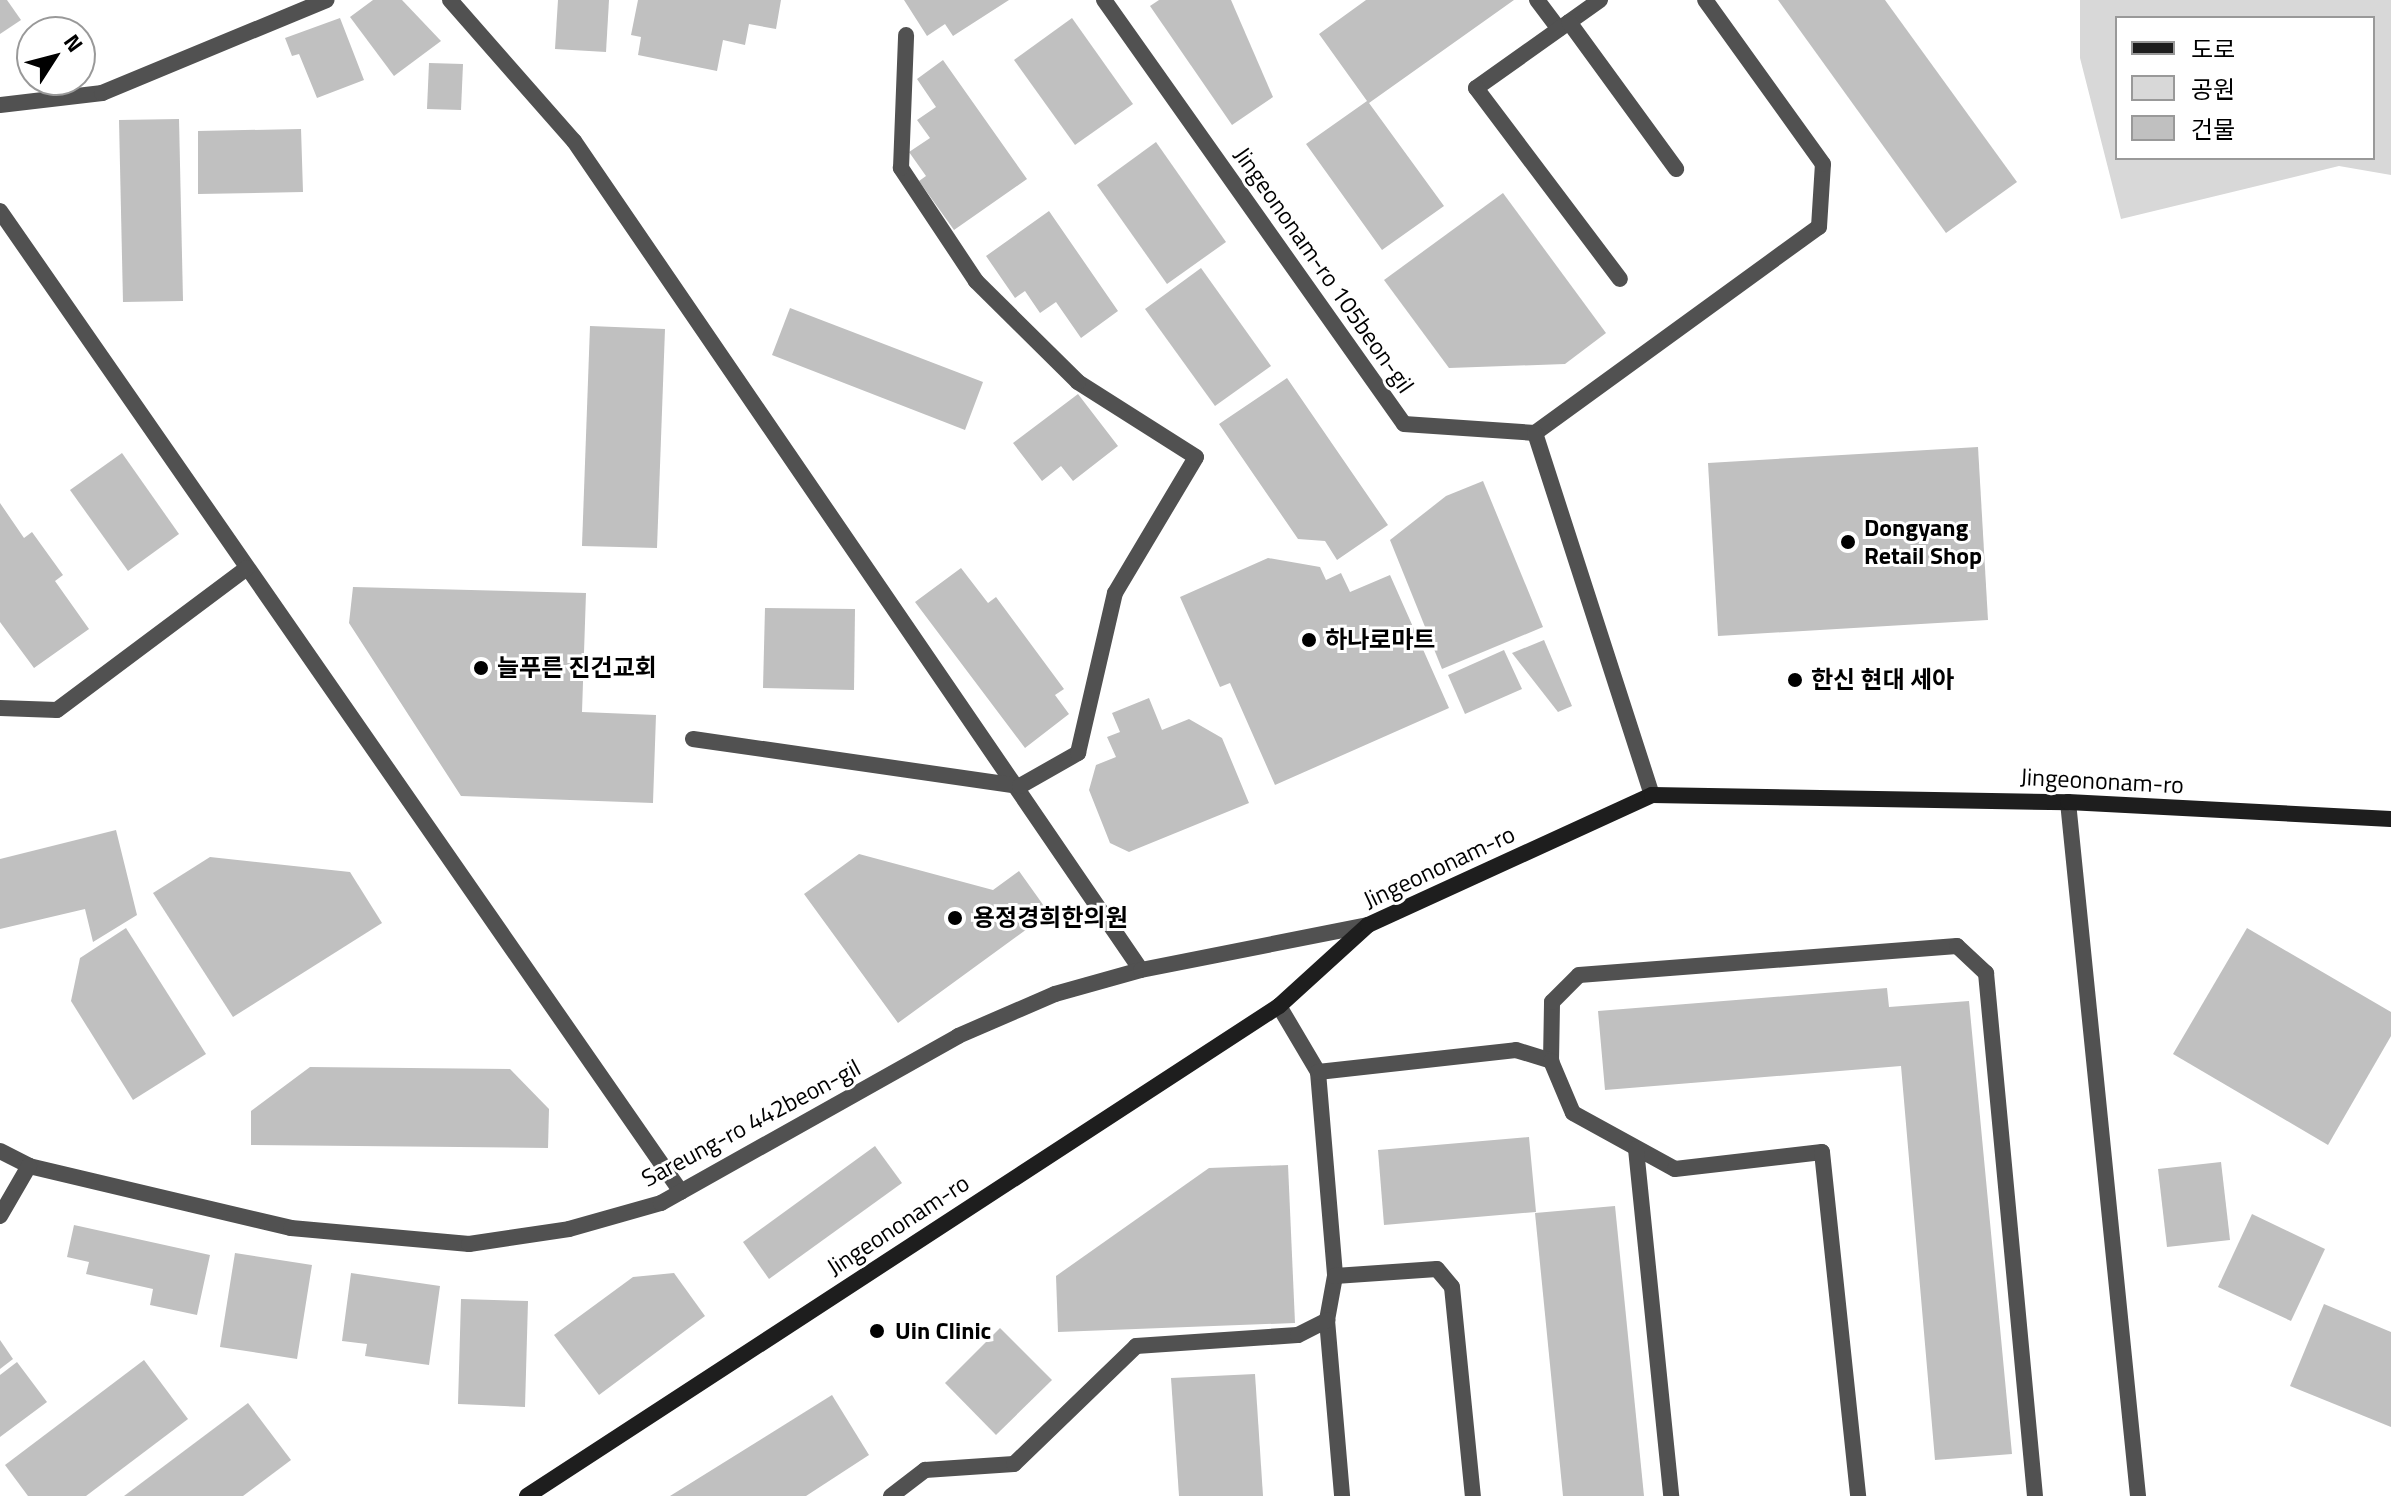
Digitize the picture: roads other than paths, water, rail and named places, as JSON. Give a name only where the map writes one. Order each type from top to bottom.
[{"type":"street","points":[[0,105],[102,93],[326,0]]},
{"type":"street","points":[[450,0],[574,141],[1020,786],[1141,970]]},
{"type":"street","name":"Jingeononam-ro 105beon-gil","points":[[1104,0],[1404,424],[1535,433]]},
{"type":"street","points":[[1537,0],[1564,25],[1676,169]]},
{"type":"street","points":[[1600,0],[1476,88],[1620,279]]},
{"type":"street","points":[[1652,795],[1535,433],[1819,227],[1823,164],[1705,0]]},
{"type":"street","points":[[693,739],[1020,786],[1078,753],[1115,593],[1196,457],[1078,382],[976,281],[901,168],[906,35]]},
{"type":"street","points":[[0,211],[681,1192]]},
{"type":"street","points":[[0,708],[57,710],[247,568]]},
{"type":"street","name":"Jingeononam-ro","points":[[527,1496],[1279,1006],[1368,925],[1652,795],[2068,802],[2391,819]]},
{"type":"street","points":[[2068,802],[2138,1496]]},
{"type":"street","name":"Sareung-ro 442beon-gil","points":[[0,1151],[29,1166],[291,1228],[469,1244],[569,1229],[681,1192],[958,1036],[1055,994],[1141,970],[1368,925]]},
{"type":"street","points":[[1858,1496],[1822,1152],[1675,1169],[1573,1113],[1551,1061],[1552,1002],[1579,975],[1957,946],[1986,973],[2035,1496]]},
{"type":"street","points":[[1279,1006],[1318,1072],[1335,1276],[1327,1320],[1342,1496]]},
{"type":"street","points":[[1318,1072],[1516,1050],[1551,1061]]},
{"type":"street","points":[[1636,1149],[1671,1496]]},
{"type":"street","points":[[0,1216],[29,1166]]},
{"type":"street","points":[[1335,1276],[1437,1269],[1452,1287],[1473,1496]]},
{"type":"street","points":[[891,1496],[925,1470],[1014,1464],[1136,1346],[1298,1335],[1327,1320]]},
{"type":"place","name":"Dongyang Retail Shop","points":[[1848,542]]},
{"type":"place","name":"하나로마트","points":[[1309,640]]},
{"type":"place","name":"늘푸른 진건교회","points":[[481,668]]},
{"type":"place","name":"한신 현대 세아","points":[[1795,680]]},
{"type":"place","name":"용정경희한의원","points":[[955,918]]},
{"type":"place","name":"Uin Clinic","points":[[877,1331]]}]
